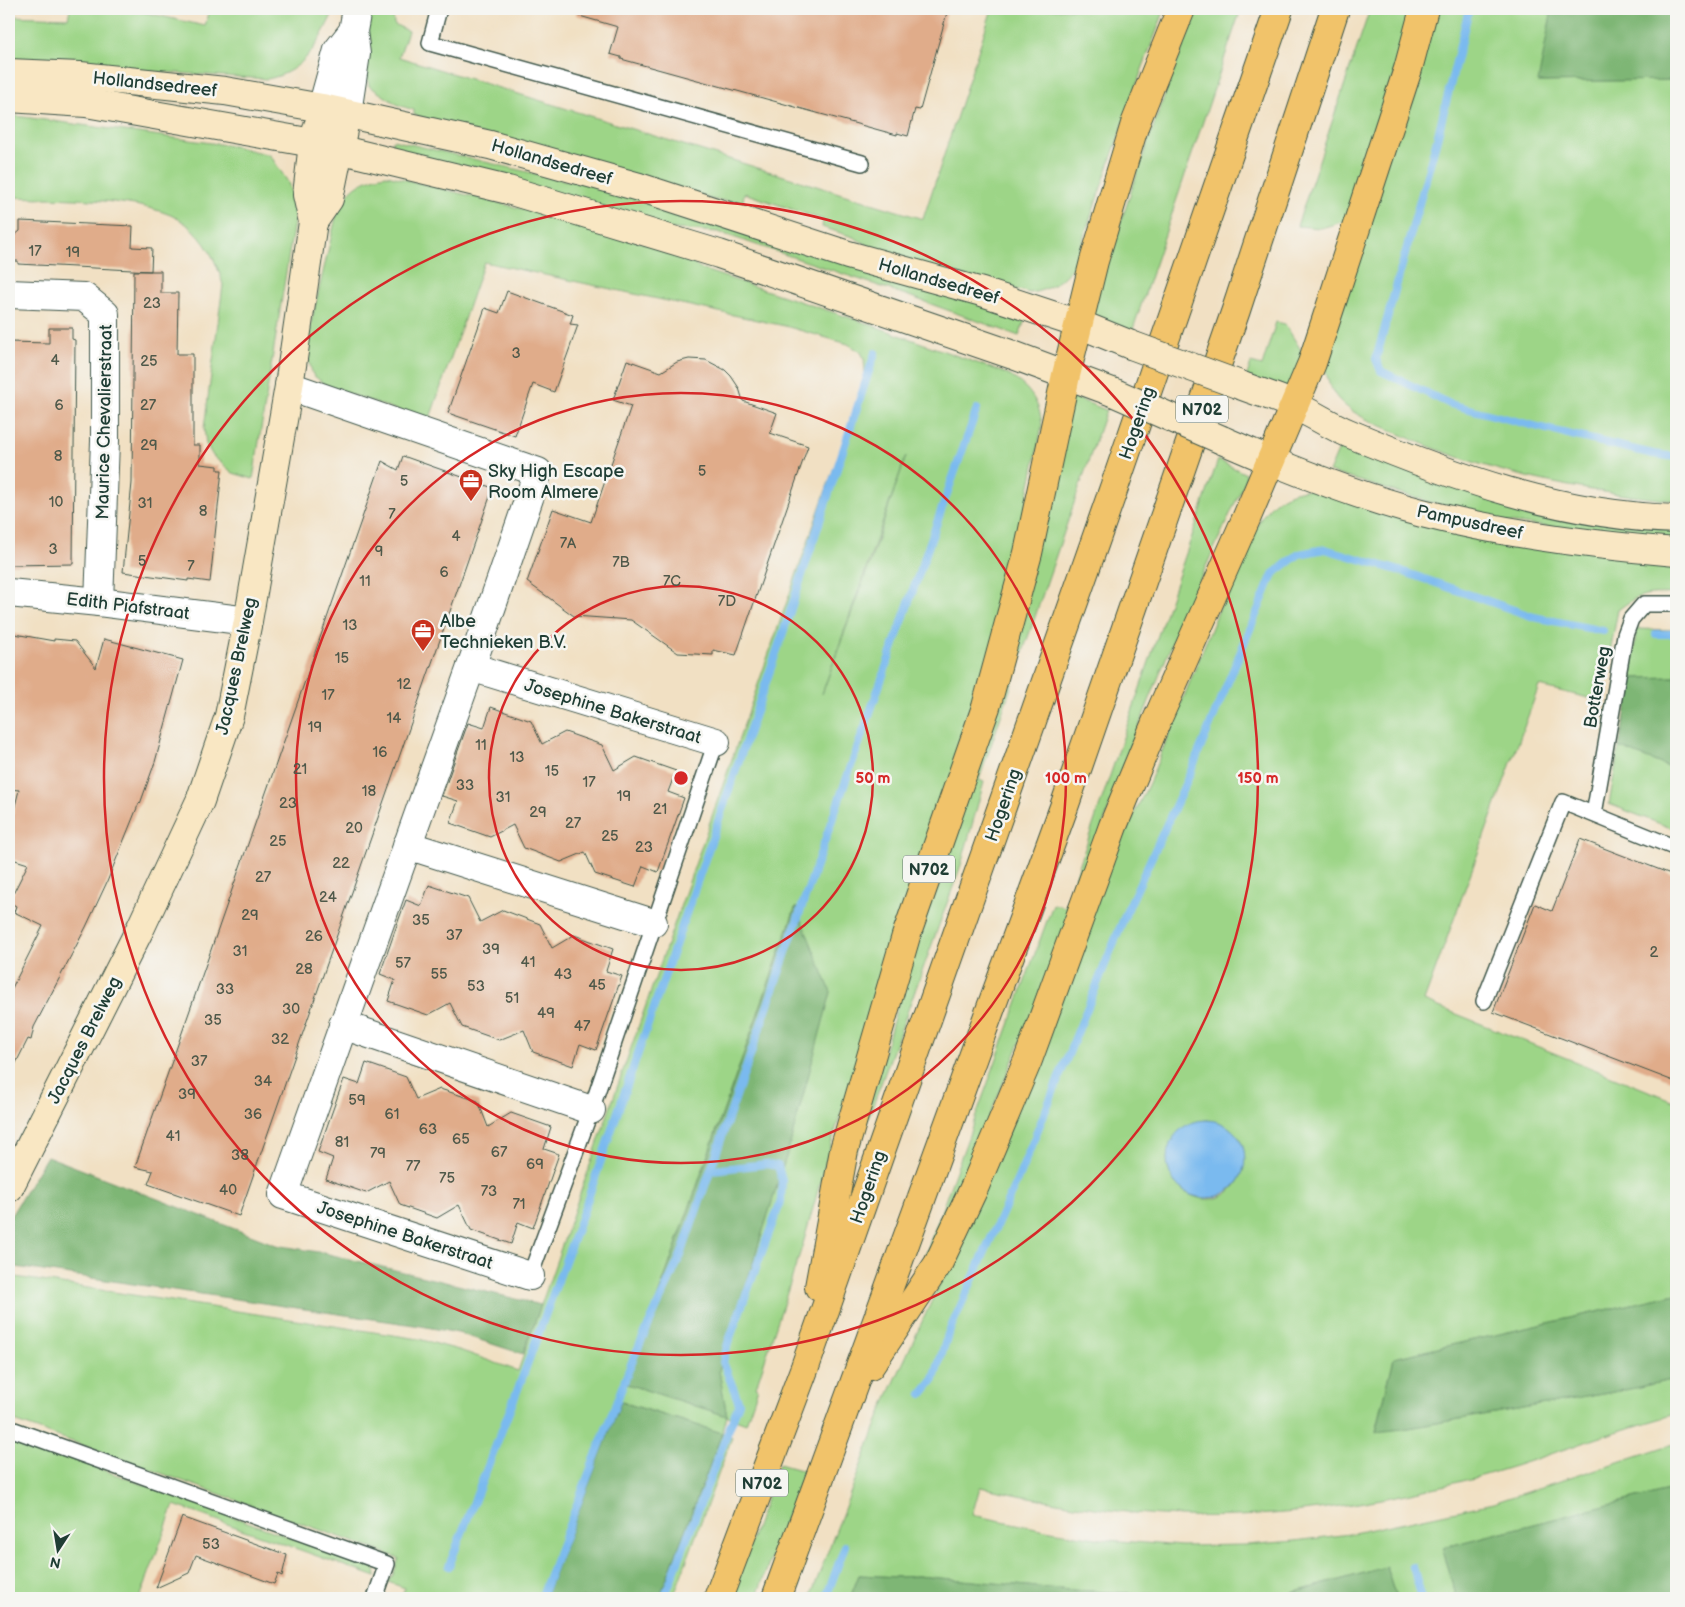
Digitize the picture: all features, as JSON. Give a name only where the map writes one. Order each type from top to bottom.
[{"type":"highway","name":"N702","points":[[805,1367],[844,1150],[906,936],[986,708],[1028,553],[1066,375],[1094,261],[1135,124],[1181,9]]},
{"type":"highway","name":"Hogering","points":[[718,1598],[805,1367],[1119,473],[1279,9]]},
{"type":"highway","name":"N702","points":[[776,1598],[1064,807],[1236,310],[1335,9]]},
{"type":"highway","name":"N702","points":[[846,1403],[938,1264],[975,1186],[1028,1060],[1113,826],[1312,363],[1408,69],[1424,9]]},
{"type":"main road","name":"Hollandsedreef","points":[[9,74],[80,76],[225,91],[334,111],[490,145],[607,178],[848,255],[982,292],[1079,324],[1240,385]]},
{"type":"main road","name":"Hollandsedreef","points":[[9,98],[86,103],[326,146],[508,190],[719,254],[884,309],[1115,393]]},
{"type":"main road","name":"Jacques Brelweg","points":[[9,1188],[141,927],[200,801],[228,716],[248,621],[289,386],[313,222],[307,195],[326,146],[334,111]]},
{"type":"main road","name":"Pampusdreef","points":[[1240,385],[1293,405],[1344,432],[1427,466],[1480,484],[1535,499],[1590,510],[1644,518],[1676,520]]},
{"type":"main road","name":"Pampusdreef","points":[[1115,393],[1327,483],[1430,515],[1493,529],[1594,545],[1676,552]]},
{"type":"street","points":[[334,111],[356,54],[355,20]]},
{"type":"street","name":"Maurice Chevalierstraat","points":[[9,294],[84,297],[105,314],[105,441],[98,602]]},
{"type":"street","name":"Josephine Bakerstraat","points":[[289,386],[538,472],[471,667],[282,1195],[530,1276]]},
{"type":"street","name":"Edith Piafstraat","points":[[9,593],[248,621]]},
{"type":"street","name":"Josephine Bakerstraat","points":[[471,667],[716,742]]},
{"type":"street","points":[[407,845],[654,923]]},
{"type":"street","points":[[343,1025],[591,1110]]},
{"type":"lane","points":[[439,9],[430,43],[862,163]]},
{"type":"lane","name":"Botterweg","points":[[1594,814],[1625,635],[1631,620],[1644,604],[1676,604]]},
{"type":"lane","name":"Josephine Bakerstraat","points":[[530,1276],[591,1110],[716,742]]},
{"type":"lane","points":[[1484,1001],[1563,802],[1676,848]]},
{"type":"lane","points":[[9,1428],[387,1564],[375,1598]]},
{"type":"green space","points":[[70,9],[130,9],[205,26],[210,9],[335,9],[310,53],[292,70],[267,79],[133,70],[9,65],[9,16],[68,18]]},
{"type":"green space","points":[[370,9],[394,9],[394,24],[408,31],[399,57],[923,219],[992,9],[1165,9],[1141,72],[1074,265],[1055,284],[1044,290],[1030,293],[892,258],[853,237],[822,227],[823,220],[744,193],[743,202],[714,200],[414,115],[414,110],[398,105],[369,86],[364,62],[363,38]]},
{"type":"green space","points":[[1198,9],[1241,9],[1131,335],[1090,320],[1106,264],[1151,134]]},
{"type":"green space","points":[[1370,9],[1415,9],[1349,220],[1321,228],[1297,226]]},
{"type":"green space","points":[[1433,9],[1552,9],[1539,82],[1676,80],[1676,501],[1567,486],[1496,469],[1462,458],[1427,446],[1365,419],[1346,406],[1331,388],[1324,363]]},
{"type":"green space","points":[[1552,9],[1676,9],[1676,80],[1538,82]]},
{"type":"green space","points":[[9,115],[233,146],[270,155],[288,182],[296,210],[253,479],[233,473],[213,456],[206,444],[204,428],[223,285],[214,259],[199,236],[186,224],[170,215],[150,208],[76,199],[9,197]]},
{"type":"green space","points":[[393,140],[553,178],[620,190],[1026,317],[1019,336],[906,295],[718,232],[659,228],[390,153]]},
{"type":"green space","points":[[387,175],[547,215],[668,250],[704,270],[863,322],[1005,373],[1020,383],[1031,394],[1041,417],[1042,426],[1002,622],[830,1147],[803,1244],[746,1423],[727,1416],[722,1433],[622,1402],[545,1598],[401,1598],[405,1588],[388,1582],[393,1575],[399,1558],[9,1419],[9,1276],[419,1339],[462,1351],[518,1371],[862,387],[865,373],[864,359],[861,352],[848,344],[785,326],[484,262],[429,421],[327,386],[313,375],[305,349],[336,217],[343,200],[354,188],[369,179]],"holes":[[[906,456],[870,562],[822,694]],[[795,908],[831,992],[789,1147],[719,1371],[727,1416],[627,1384]]]},
{"type":"green space","points":[[1276,322],[1285,324],[1304,355],[1288,397],[1246,378],[1251,363],[1262,366]]},
{"type":"green space","points":[[1070,396],[1106,410],[979,780],[984,782],[961,865],[856,1152]]},
{"type":"green space","points":[[1343,439],[1676,531],[1676,542],[1490,520],[1329,472]]},
{"type":"green space","points":[[1218,460],[1246,474],[1246,479],[1180,623],[1126,759],[1060,947],[930,1259],[925,1256],[1053,904],[1065,907]]},
{"type":"green space","points":[[1317,489],[1676,558],[1676,594],[1644,595],[1632,600],[1618,610],[1601,701],[1539,686],[1424,1001],[1676,1102],[1676,1294],[1394,1358],[1376,1431],[1403,1429],[1625,1390],[1676,1379],[1676,1414],[1624,1429],[1485,1475],[1411,1493],[1335,1507],[1259,1515],[1157,1515],[1081,1506],[980,1487],[972,1515],[1051,1531],[1109,1540],[1181,1546],[1246,1545],[1295,1541],[1349,1534],[1493,1503],[1676,1443],[1676,1488],[1444,1547],[1443,1554],[1457,1598],[1396,1598],[1386,1567],[1274,1598],[1225,1598],[1070,1590],[918,1576],[859,1575],[850,1598],[810,1598],[886,1400],[957,1246],[1102,881],[1150,781],[1218,612],[1260,520],[1271,506],[1284,496]],"holes":[[[1206,1120],[1226,1126],[1239,1138],[1244,1153],[1243,1168],[1237,1183],[1226,1194],[1211,1199],[1193,1196],[1183,1191],[1176,1184],[1167,1164],[1201,1121]]]},
{"type":"green space","points":[[1636,629],[1676,630],[1676,677],[1632,678]]},
{"type":"green space","points":[[1676,677],[1676,770],[1619,747],[1632,678]]},
{"type":"green space","points":[[1619,747],[1676,770],[1676,830],[1609,804]]},
{"type":"green space","points":[[796,907],[831,992],[789,1147],[719,1371],[727,1416],[627,1384]]},
{"type":"green space","points":[[47,1156],[276,1245],[324,1253],[541,1305],[523,1354],[458,1333],[421,1326],[9,1266],[9,1219]]},
{"type":"green space","points":[[1676,1294],[1676,1379],[1625,1390],[1403,1429],[1376,1432],[1394,1358]]},
{"type":"green space","points":[[621,1402],[722,1433],[659,1598],[545,1598]]},
{"type":"green space","points":[[722,1433],[732,1437],[673,1598],[659,1598]]},
{"type":"green space","points":[[9,1436],[375,1568],[376,1577],[174,1505],[140,1598],[9,1598]]},
{"type":"green space","points":[[779,1464],[804,1471],[756,1598],[730,1598]]},
{"type":"green space","points":[[1676,1488],[1676,1598],[1457,1598],[1443,1554],[1444,1547]]},
{"type":"green space","points":[[1386,1567],[1396,1598],[1274,1598]]},
{"type":"green space","points":[[859,1575],[918,1576],[1070,1590],[1225,1598],[850,1598]]},
{"type":"water","points":[[1206,1120],[1221,1123],[1234,1131],[1242,1144],[1245,1159],[1242,1174],[1234,1187],[1221,1195],[1206,1198],[1191,1195],[1178,1187],[1170,1174],[1167,1159],[1170,1144],[1178,1131],[1191,1123]]},
{"type":"building","points":[[577,9],[948,9],[920,110],[915,109],[908,136],[897,133],[897,135],[621,59],[621,57],[610,54],[618,27],[576,15]]},
{"type":"building","points":[[20,221],[133,226],[132,247],[152,248],[151,271],[18,264],[18,261],[9,261],[9,240],[20,231]]},
{"type":"building","points":[[134,271],[161,271],[161,293],[178,293],[177,354],[193,354],[193,445],[200,445],[200,464],[218,466],[218,470],[222,470],[210,582],[188,579],[188,581],[123,572],[132,483]]},
{"type":"building","points":[[507,291],[573,315],[570,324],[578,325],[554,392],[533,384],[515,436],[448,413],[485,308],[499,313]]},
{"type":"building","points":[[49,328],[72,328],[72,339],[75,340],[73,564],[9,565],[9,342],[49,343]]},
{"type":"building","points":[[689,359],[706,360],[725,370],[739,388],[743,401],[777,413],[770,433],[808,446],[736,655],[713,650],[713,655],[678,653],[631,620],[574,616],[527,582],[553,509],[591,522],[631,406],[613,400],[627,360],[661,372],[677,362]]},
{"type":"building","points":[[403,456],[493,488],[239,1216],[148,1184],[153,1171],[135,1167],[382,461],[398,470]]},
{"type":"building","points":[[9,633],[54,641],[54,639],[75,641],[96,668],[104,639],[183,660],[155,762],[140,804],[86,927],[34,1027],[31,1040],[28,1039],[9,1077],[9,994],[43,926],[14,912],[16,906],[9,902],[28,864],[9,858],[9,830],[19,790],[9,789]]},
{"type":"building","points":[[491,707],[531,721],[542,744],[565,732],[602,745],[614,770],[636,757],[676,771],[668,792],[684,798],[658,872],[643,866],[635,887],[595,874],[585,852],[561,862],[524,848],[513,825],[490,837],[450,823],[458,801],[442,796],[455,759],[468,723],[484,728]]},
{"type":"building","points":[[1580,839],[1676,876],[1676,1082],[1493,1012],[1535,904],[1552,911]]},
{"type":"building","points":[[429,885],[468,898],[480,922],[503,910],[540,924],[552,948],[574,935],[613,949],[606,971],[622,976],[596,1050],[580,1044],[573,1066],[533,1052],[524,1030],[499,1040],[462,1027],[450,1003],[428,1015],[388,1001],[395,980],[380,974],[399,919],[406,900],[421,906]]},
{"type":"building","points":[[366,1063],[406,1077],[416,1099],[440,1089],[478,1101],[488,1127],[511,1113],[551,1127],[544,1149],[559,1154],[533,1228],[518,1222],[511,1244],[471,1230],[459,1205],[437,1218],[400,1205],[389,1181],[366,1193],[326,1179],[333,1158],[318,1152],[344,1079],[359,1084]]},
{"type":"building","points":[[182,1517],[287,1555],[282,1576],[278,1574],[274,1584],[196,1555],[189,1573],[156,1588]]},
{"type":"waterway","points":[[1469,9],[1437,139],[1376,359],[1381,371],[1450,404],[1554,431],[1653,454],[1676,457]]},
{"type":"waterway","points":[[449,1566],[521,1381],[585,1207],[783,633],[875,353]]},
{"type":"waterway","points":[[541,1598],[633,1359],[681,1255],[977,409]]},
{"type":"waterway","points":[[922,1394],[934,1379],[948,1334],[1019,1176],[1126,913],[1188,778],[1273,574],[1299,554],[1325,549],[1407,573],[1534,617],[1603,631]]},
{"type":"waterway","points":[[1656,634],[1676,634]]},
{"type":"waterway","points":[[664,1598],[739,1403],[723,1362],[728,1343],[781,1201],[782,1180],[778,1166],[766,1164],[712,1170]]},
{"type":"waterway","points":[[826,1598],[845,1546]]},
{"type":"waterway","points":[[1413,1567],[1422,1598]]},
{"type":"place","name":"Sky High Escape Room Almere","points":[[471,502]]},
{"type":"place","name":"Albe Technieken B.V.","points":[[423,652]]}]
